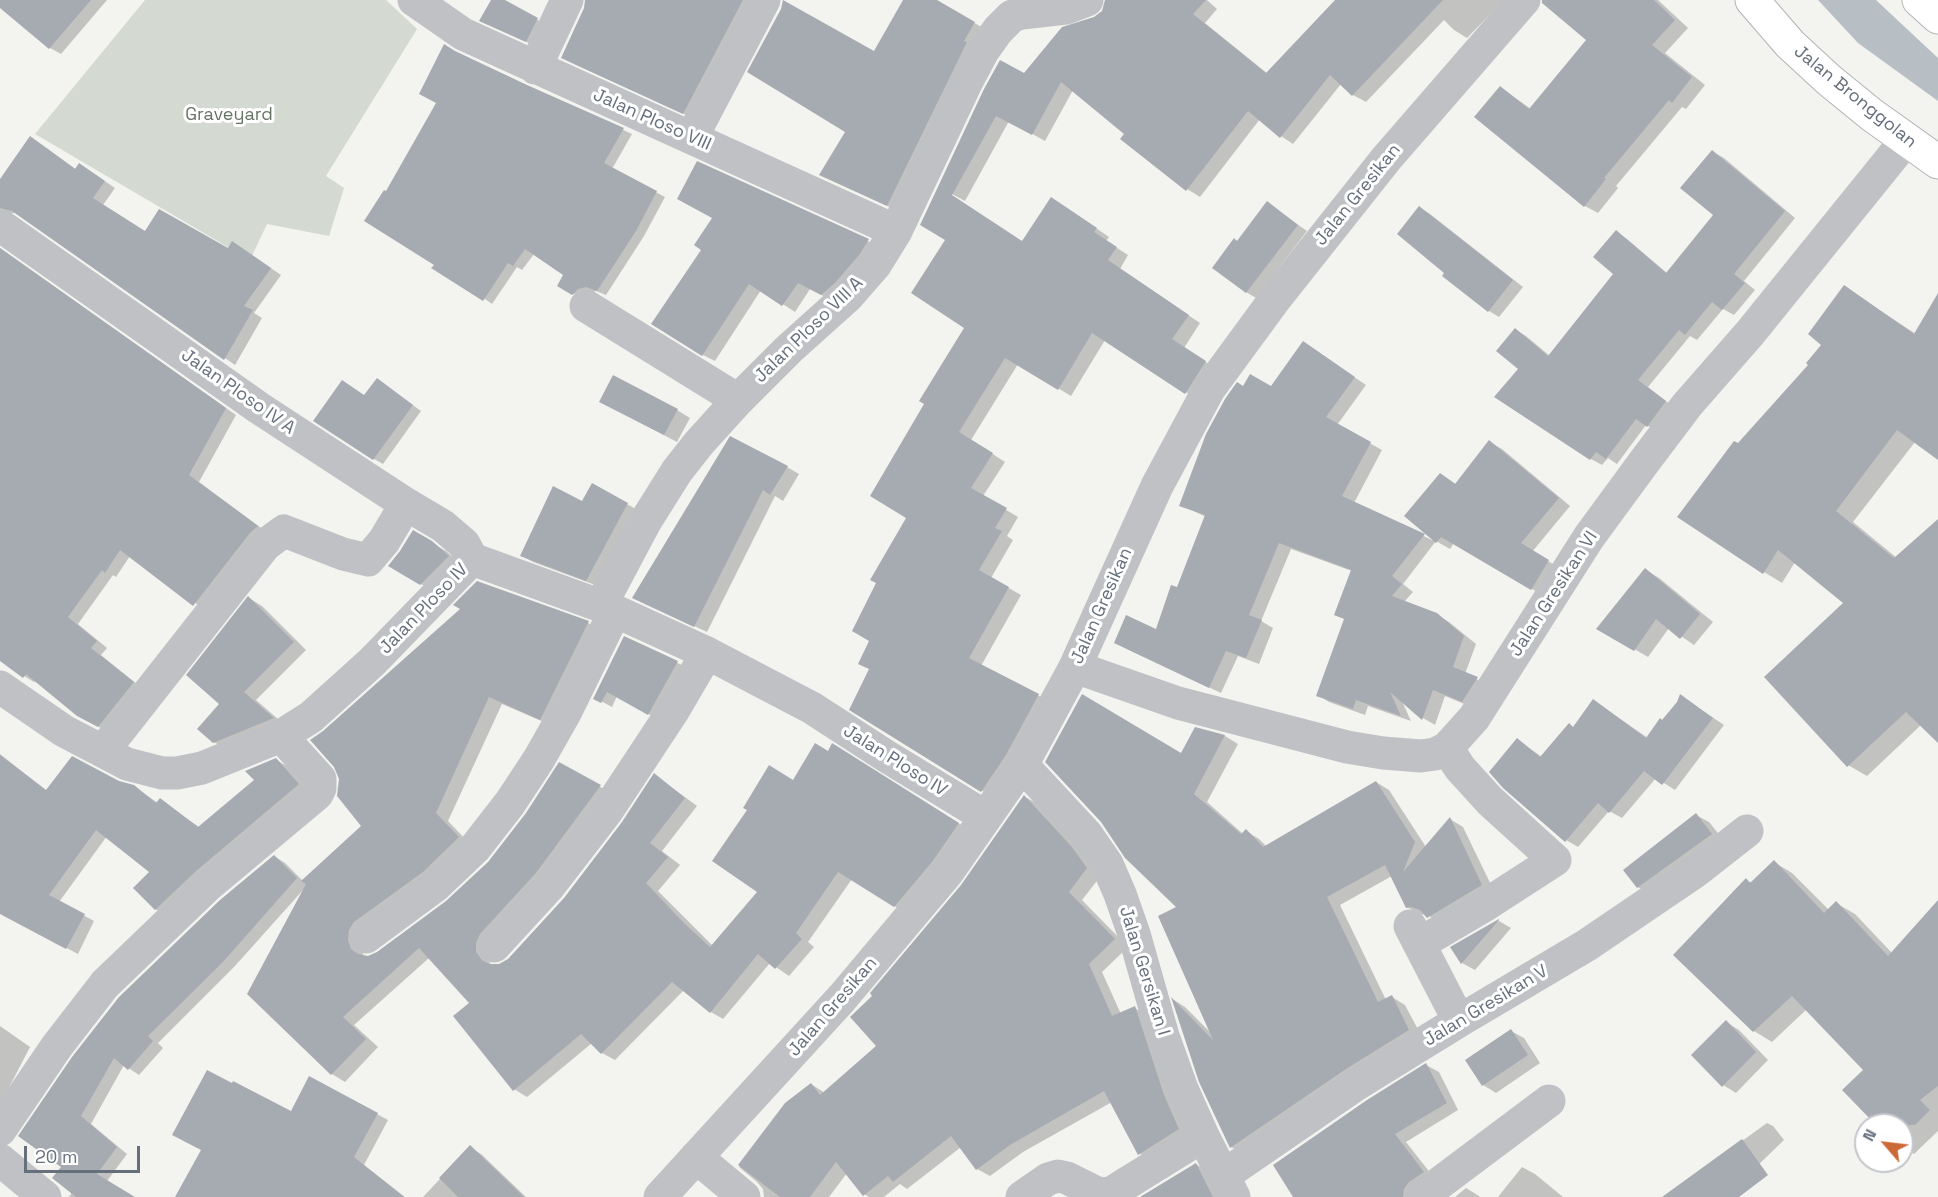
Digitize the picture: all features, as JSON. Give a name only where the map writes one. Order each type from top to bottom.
[{"type":"main road","name":"Jalan Bronggolan","points":[[1752,0],[1790,45],[1813,66],[1906,140],[1938,162]]},
{"type":"main road","points":[[1919,0],[1938,17]]},
{"type":"street","name":"Jalan Ploso VIII","points":[[414,0],[463,34],[896,231]]},
{"type":"street","points":[[535,68],[567,0]]},
{"type":"street","points":[[692,137],[764,0]]},
{"type":"street","name":"Jalan Ploso VIII A","points":[[366,937],[435,886],[475,848],[510,803],[539,759],[565,713],[645,522],[677,471],[738,400],[789,349],[848,296],[875,265],[896,231],[967,81],[983,51],[998,30],[1012,16],[1066,8],[1087,0]]},
{"type":"street","name":"Jalan Gresikan","points":[[660,1197],[780,1068],[947,873],[1022,765],[1075,667],[1157,486],[1209,389],[1275,299],[1386,159],[1524,0]]},
{"type":"street","name":"Jalan Gresikan VI","points":[[1447,748],[1474,718],[1589,537],[1656,446],[1687,405],[1750,333],[1906,140]]},
{"type":"street","name":"Jalan Ploso IV A","points":[[1,226],[259,408],[450,532],[464,544],[472,559]]},
{"type":"street","points":[[586,306],[738,400]]},
{"type":"street","points":[[103,751],[266,544],[284,531],[343,554],[368,560],[384,541],[406,504]]},
{"type":"street","name":"Jalan Ploso IV","points":[[0,687],[64,731],[128,764],[145,770],[177,773],[202,768],[229,759],[280,736],[328,703],[403,631],[472,559],[608,608],[706,653],[813,708],[986,817]]},
{"type":"street","points":[[494,946],[550,885],[602,819],[673,711],[706,653]]},
{"type":"street","points":[[1075,667],[1178,703],[1347,747],[1421,756],[1435,754],[1447,748],[1460,768],[1490,801],[1555,860],[1487,904],[1414,935],[1459,1021]]},
{"type":"street","points":[[0,1130],[57,1046],[105,984],[207,886],[317,794],[320,779],[280,736]]},
{"type":"street","name":"Jalan Gersikan I","points":[[1022,765],[1087,835],[1107,864],[1130,924],[1182,1089],[1228,1186]]},
{"type":"street","name":"Jalan Gresikan V","points":[[1228,1186],[1357,1084],[1587,945],[1696,871],[1747,831]]},
{"type":"street","points":[[1421,1197],[1549,1101]]},
{"type":"street","points":[[1022,1197],[1048,1179],[1058,1176],[1067,1178],[1098,1194],[1111,1193],[1203,1136]]},
{"type":"street","points":[[696,1157],[744,1197]]},
{"type":"street","points":[[0,1160],[45,1197]]},
{"type":"green space","name":"Graveyard","points":[[145,0],[386,0],[417,29],[326,176],[344,188],[329,236],[267,224],[250,260],[35,134]]},
{"type":"shaded area","points":[[1818,0],[1876,0],[1938,58],[1938,101],[1858,43]]},
{"type":"building","points":[[0,0],[91,0],[49,49],[0,8]]},
{"type":"building","points":[[491,0],[505,0],[538,18],[526,42],[479,21]]},
{"type":"building","points":[[585,0],[743,0],[683,114],[561,58],[584,8]]},
{"type":"building","points":[[783,0],[874,51],[903,0],[937,0],[975,22],[887,206],[819,175],[845,132],[747,72],[781,9]]},
{"type":"building","points":[[1105,0],[1206,0],[1193,14],[1266,73],[1335,0],[1443,0],[1352,96],[1330,75],[1280,138],[1248,111],[1186,191],[1120,139],[1124,134],[1061,82],[1032,135],[996,116],[952,195],[1022,241],[1051,197],[1097,228],[1094,232],[1117,247],[1108,260],[1189,315],[1172,339],[1206,361],[1185,394],[1092,333],[1058,390],[1005,358],[959,432],[993,453],[971,488],[1007,508],[995,528],[1002,531],[979,570],[1009,587],[969,658],[1039,694],[1006,755],[981,792],[849,710],[869,669],[858,664],[869,641],[852,631],[876,583],[870,580],[906,518],[870,496],[924,404],[919,401],[964,328],[911,293],[945,240],[920,225],[984,89],[1000,60],[1024,73],[1062,27],[1094,17],[1102,11]]},
{"type":"building","points":[[1542,0],[1654,0],[1675,20],[1652,45],[1692,77],[1672,103],[1669,100],[1604,178],[1606,179],[1584,207],[1474,117],[1500,86],[1529,109],[1586,40],[1542,3]]},
{"type":"building","points":[[444,44],[527,85],[624,128],[604,163],[657,191],[636,231],[597,291],[586,287],[578,289],[572,295],[557,286],[563,275],[525,249],[513,266],[508,263],[483,301],[431,268],[434,265],[364,221],[384,190],[386,191],[436,103],[419,94]]},
{"type":"building","points":[[30,136],[75,169],[79,163],[105,181],[93,198],[145,231],[159,209],[228,248],[232,241],[271,268],[244,306],[253,310],[224,360],[12,211],[0,208],[0,179]]},
{"type":"building","points":[[1712,150],[1785,211],[1734,274],[1745,283],[1722,310],[1712,302],[1685,335],[1679,330],[1638,380],[1666,401],[1647,427],[1636,419],[1606,459],[1596,452],[1590,460],[1494,397],[1518,369],[1496,351],[1515,328],[1548,356],[1613,274],[1593,257],[1616,230],[1666,273],[1713,215],[1680,188]]},
{"type":"building","points":[[697,161],[869,239],[860,254],[835,283],[821,295],[798,283],[782,306],[749,284],[702,356],[651,324],[701,250],[694,245],[712,218],[677,199]]},
{"type":"building","points":[[1267,201],[1298,225],[1246,293],[1212,268],[1234,238],[1237,241]]},
{"type":"building","points":[[1419,206],[1513,280],[1488,312],[1442,276],[1444,273],[1397,234]]},
{"type":"building","points":[[0,248],[226,408],[189,475],[258,526],[193,606],[120,550],[105,573],[102,570],[68,617],[97,641],[91,648],[134,682],[98,727],[77,716],[26,674],[23,678],[0,661]]},
{"type":"building","points":[[1844,285],[1914,334],[1938,293],[1938,460],[1897,430],[1836,511],[1894,558],[1938,519],[1938,743],[1906,712],[1847,767],[1764,677],[1843,603],[1778,550],[1763,574],[1677,517],[1734,441],[1738,443],[1808,365],[1806,363],[1821,345],[1808,334]]},
{"type":"building","points":[[1303,341],[1355,377],[1326,417],[1371,442],[1342,496],[1425,534],[1392,576],[1402,584],[1392,596],[1437,613],[1464,636],[1453,667],[1478,677],[1462,702],[1433,690],[1422,720],[1390,692],[1401,716],[1356,700],[1353,709],[1316,696],[1344,619],[1334,615],[1351,570],[1279,543],[1249,615],[1262,620],[1246,658],[1226,651],[1209,688],[1114,643],[1126,615],[1156,629],[1171,585],[1177,587],[1205,515],[1179,506],[1206,434],[1225,399],[1237,382],[1243,386],[1250,374],[1271,386]]},
{"type":"building","points":[[613,375],[678,409],[664,435],[599,402]]},
{"type":"building","points":[[377,378],[413,405],[373,460],[313,421],[342,380],[364,395]]},
{"type":"building","points":[[730,436],[788,466],[770,495],[763,490],[694,627],[632,598]]},
{"type":"building","points":[[1489,440],[1559,498],[1521,543],[1549,560],[1531,590],[1441,537],[1436,543],[1404,516],[1440,473],[1455,484]]},
{"type":"building","points":[[592,483],[628,503],[586,581],[520,556],[553,486],[582,501]]},
{"type":"building","points":[[413,530],[432,541],[449,556],[420,585],[388,566]]},
{"type":"building","points":[[1645,568],[1700,614],[1680,639],[1656,619],[1634,651],[1596,629]]},
{"type":"building","points":[[477,581],[589,621],[540,720],[489,697],[436,813],[459,837],[423,872],[354,922],[349,930],[348,940],[351,949],[358,954],[368,956],[377,952],[446,901],[488,862],[526,813],[559,762],[601,785],[536,873],[480,934],[476,943],[476,952],[482,960],[489,964],[499,964],[508,959],[564,898],[622,822],[654,773],[685,798],[650,843],[668,857],[646,883],[710,947],[757,892],[712,861],[747,810],[743,808],[769,765],[793,780],[815,743],[828,751],[832,743],[959,823],[932,862],[894,907],[838,872],[796,933],[802,939],[775,969],[758,954],[710,1013],[672,982],[601,1054],[581,1034],[513,1091],[453,1016],[469,1003],[419,948],[343,1017],[366,1039],[331,1075],[247,994],[306,884],[301,881],[361,826],[337,796],[339,779],[334,767],[310,740],[460,609],[453,605]]},
{"type":"building","points":[[248,596],[294,642],[244,692],[274,718],[213,743],[197,729],[219,704],[186,675]]},
{"type":"building","points":[[624,636],[678,661],[648,715],[607,692],[601,703],[593,699]]},
{"type":"building","points":[[1082,694],[1181,753],[1195,727],[1225,735],[1194,794],[1241,834],[1246,829],[1263,847],[1376,781],[1415,842],[1403,872],[1450,817],[1482,885],[1427,918],[1420,910],[1406,908],[1385,865],[1327,897],[1378,1002],[1392,995],[1409,1030],[1346,1069],[1230,1148],[1199,1082],[1171,997],[1213,1040],[1158,916],[1176,907],[1125,858],[1101,822],[1045,762]]},
{"type":"building","points":[[1680,694],[1713,718],[1662,785],[1644,771],[1609,813],[1598,803],[1565,842],[1503,788],[1489,772],[1517,738],[1540,757],[1569,723],[1573,727],[1593,699],[1646,738],[1660,718],[1662,720],[1677,702]]},
{"type":"building","points":[[0,755],[46,790],[72,756],[119,781],[134,785],[156,803],[160,798],[198,827],[254,780],[245,771],[276,758],[299,784],[195,872],[155,910],[133,888],[149,872],[96,830],[49,895],[85,914],[66,949],[0,914]]},
{"type":"building","points":[[1024,795],[1072,847],[1087,868],[1069,892],[1115,939],[1089,964],[1112,1016],[1135,1006],[1164,1095],[1179,1129],[1138,1155],[1104,1091],[1010,1145],[976,1170],[951,1136],[893,1182],[888,1176],[863,1196],[836,1162],[810,1197],[780,1197],[738,1165],[785,1103],[811,1083],[820,1095],[876,1046],[850,1017],[872,996],[870,993],[961,885]]},
{"type":"building","points":[[1696,813],[1712,834],[1637,888],[1623,870]]},
{"type":"building","points":[[274,855],[297,878],[223,962],[148,1036],[153,1041],[128,1070],[114,1058],[81,1116],[117,1147],[97,1174],[135,1197],[76,1197],[52,1178],[61,1167],[18,1136],[72,1057],[119,997],[220,900]]},
{"type":"building","points":[[1774,860],[1824,913],[1836,901],[1888,956],[1938,900],[1938,1086],[1920,1100],[1930,1110],[1915,1125],[1914,1113],[1864,1113],[1842,1090],[1863,1070],[1792,996],[1753,1032],[1673,955],[1746,878],[1750,883]]},
{"type":"building","points":[[1499,920],[1461,964],[1450,947]]},
{"type":"building","points":[[1726,1020],[1756,1052],[1722,1087],[1691,1055]]},
{"type":"building","points":[[1511,1029],[1528,1055],[1482,1086],[1465,1060]]},
{"type":"building","points":[[1426,1063],[1447,1103],[1395,1134],[1424,1172],[1409,1182],[1404,1189],[1403,1197],[1293,1197],[1273,1165],[1367,1100]]},
{"type":"building","points":[[207,1070],[291,1111],[309,1076],[378,1113],[354,1157],[404,1197],[175,1197],[201,1150],[172,1135]]},
{"type":"building","points":[[1742,1139],[1768,1175],[1739,1197],[1662,1197]]},
{"type":"building","points":[[470,1145],[524,1197],[458,1197],[439,1178]]},
{"type":"building","points":[[1196,1163],[1213,1197],[1140,1197]]}]
